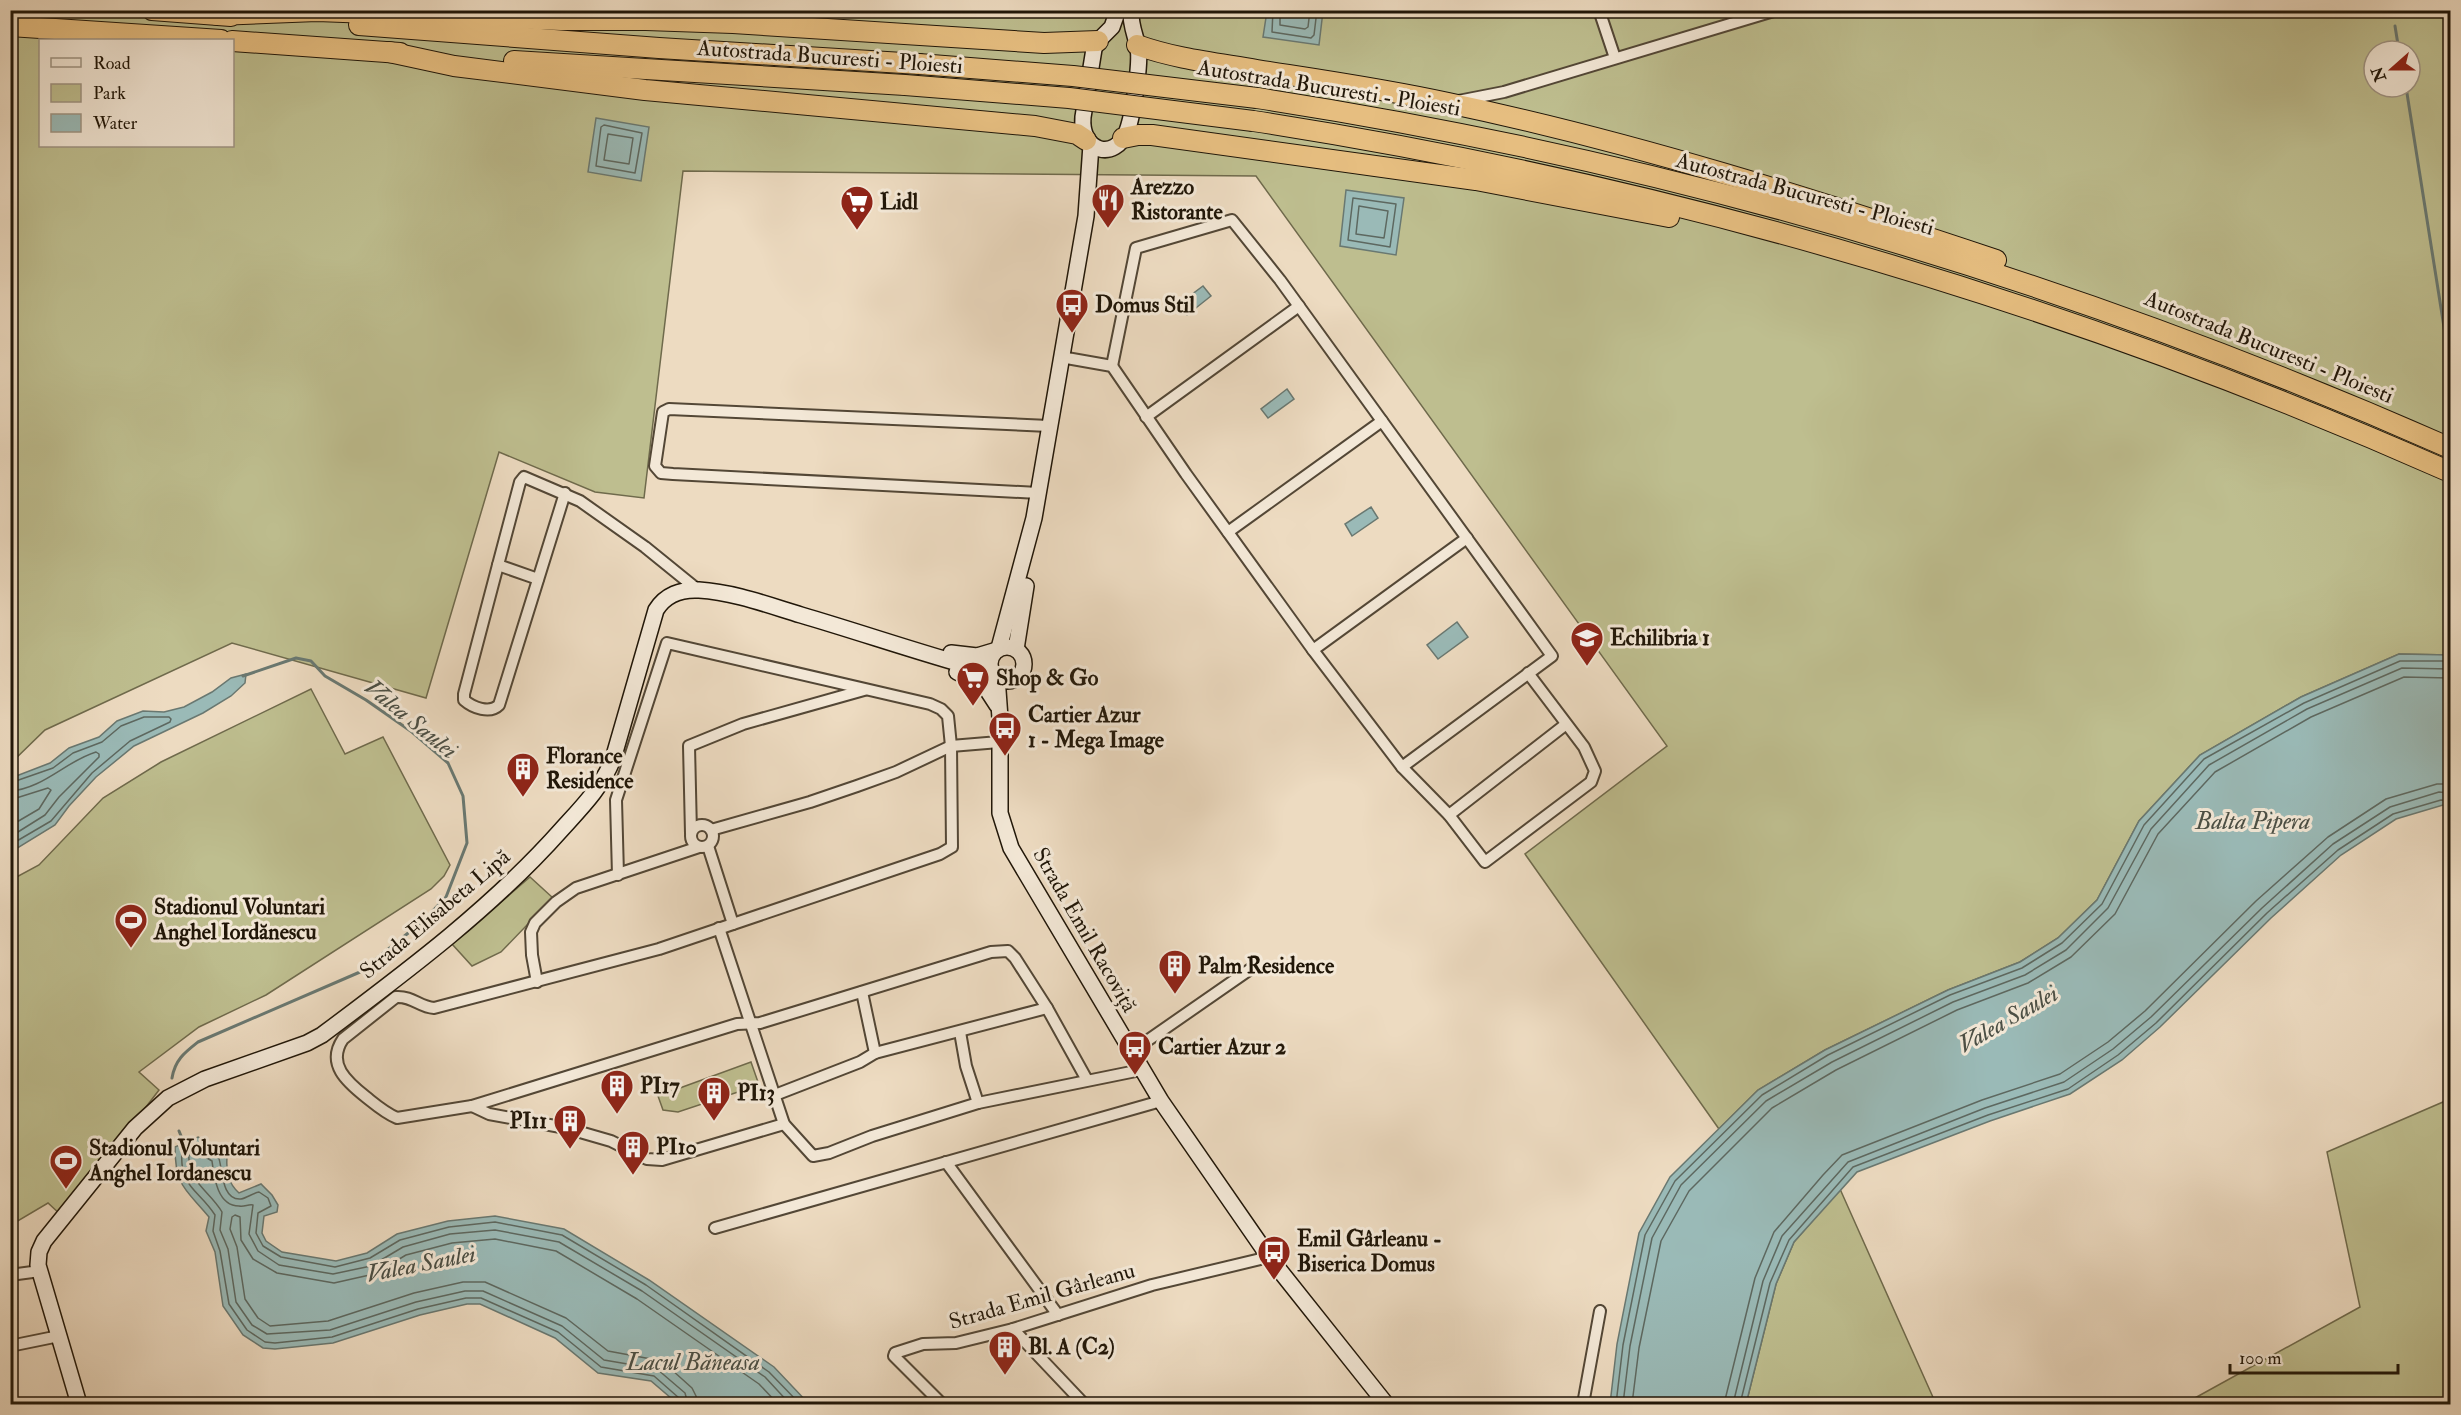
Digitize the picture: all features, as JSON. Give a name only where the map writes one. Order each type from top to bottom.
[{"type":"highway","name":"Autostrada Bucuresti - Ploiesti","points":[[152,10],[1072,76],[1257,98],[1374,117],[1481,138],[1698,188],[1887,239],[2102,309],[2237,358],[2451,448]]},
{"type":"highway","points":[[217,15],[317,11],[561,20],[700,22],[1044,43],[1102,37]]},
{"type":"highway","points":[[10,26],[206,39]]},
{"type":"highway","name":"Autostrada Bucuresti - Ploiesti","points":[[234,41],[905,85],[1069,98],[1253,121],[1507,166],[1723,218],[1891,264],[2010,301],[2159,353],[2321,417],[2451,472]]},
{"type":"highway","points":[[1136,42],[1178,58],[1375,88],[1449,103],[1551,127],[1669,159],[1912,232],[2003,263],[2102,309]]},
{"type":"highway","points":[[389,52],[454,66],[645,90],[1035,126],[1077,134],[1088,142]]},
{"type":"highway","points":[[1117,143],[1138,135],[1152,135],[1476,180],[1581,199],[1802,248],[1891,264]]},
{"type":"street","name":"Strada Emil Racoviță","points":[[1086,216],[1088,142],[1082,126],[1092,59],[1118,10]]},
{"type":"street","name":"Strada Emil Racoviță","points":[[1131,10],[1138,62],[1130,119],[1097,179],[1086,216],[1034,518],[998,649],[990,659],[999,676],[1005,707],[999,713],[999,803],[1006,837],[1141,1070],[1269,1257],[1386,1404]]},
{"type":"street","points":[[1599,10],[1615,58]]},
{"type":"street","points":[[1449,103],[1504,92],[1778,10]]},
{"type":"street","points":[[1102,37],[1113,31],[1125,32],[1136,42]]},
{"type":"street","points":[[1088,142],[1103,149],[1117,143]]},
{"type":"street","points":[[1108,365],[1136,248],[1232,220],[1299,306],[1552,656],[1402,767]]},
{"type":"street","points":[[1146,417],[1299,306]]},
{"type":"street","points":[[1061,357],[1108,365],[1313,650],[1402,767],[1449,815],[1485,862],[1591,782],[1595,771],[1584,747],[1565,725],[1528,673]]},
{"type":"street","points":[[1038,493],[673,474],[661,473],[655,466],[663,412],[669,409],[1049,426]]},
{"type":"street","points":[[1228,532],[1382,421]]},
{"type":"street","points":[[566,493],[499,705],[494,710],[488,711],[468,704],[464,700],[464,694],[520,482],[524,477],[566,493],[580,501],[645,547],[698,590]]},
{"type":"street","name":"Strada Emil Racoviță","points":[[999,676],[1018,676],[1023,668],[1023,657],[1016,649],[1033,541],[1034,518]]},
{"type":"street","points":[[1313,650],[1467,538]]},
{"type":"street","points":[[498,565],[538,579]]},
{"type":"street","name":"Strada Elisabeta Lipă","points":[[40,1271],[39,1252],[50,1233],[135,1128],[168,1098],[205,1079],[307,1043],[322,1035],[470,920],[544,850],[598,789],[606,776],[656,610],[662,601],[672,595],[698,590],[765,604],[999,676]]},
{"type":"street","name":"Strada Elisabeta Lipă","points":[[867,635],[885,634],[962,656],[977,656],[998,649]]},
{"type":"street","points":[[867,635],[872,643],[975,680],[989,691],[999,713]]},
{"type":"street","points":[[618,875],[616,800],[667,643],[930,704],[941,709],[948,717],[951,746],[952,847],[940,854],[659,949],[537,982],[434,1008],[426,1008],[413,999],[396,997],[343,1039],[337,1047],[337,1065],[346,1081],[387,1114],[397,1118],[472,1106],[726,1028],[760,1023],[992,952],[1008,951],[1047,1008],[1087,1080]]},
{"type":"street","points":[[998,649],[1005,646],[1016,649]]},
{"type":"street","points":[[703,846],[693,843],[691,832],[689,746],[743,724],[867,689]]},
{"type":"street","points":[[1449,815],[1565,725]]},
{"type":"street","points":[[711,830],[896,772],[951,746],[999,742]]},
{"type":"street","points":[[537,982],[530,945],[531,932],[536,923],[556,902],[576,888],[703,846],[713,837],[711,830],[702,825],[695,827],[691,832]]},
{"type":"street","points":[[703,846],[733,924]]},
{"type":"street","points":[[719,928],[784,1124],[813,1156],[829,1153],[872,1136],[978,1103],[1141,1070]]},
{"type":"street","points":[[1131,1052],[1252,968]]},
{"type":"street","points":[[862,992],[874,1053]]},
{"type":"street","points":[[775,1095],[860,1062],[874,1053],[1047,1008]]},
{"type":"street","points":[[960,1032],[966,1066],[978,1103]]},
{"type":"street","points":[[715,1228],[1161,1101]]},
{"type":"street","points":[[472,1106],[489,1114],[566,1128],[610,1141],[647,1159],[662,1160],[784,1124]]},
{"type":"street","points":[[946,1162],[1058,1315]]},
{"type":"street","name":"Strada Emil Gârleanu","points":[[942,1404],[894,1356],[895,1353],[924,1344],[956,1343],[1013,1329],[1152,1285],[1269,1257]]},
{"type":"street","points":[[10,1275],[40,1271],[80,1404]]},
{"type":"street","points":[[1583,1404],[1600,1311]]},
{"type":"street","points":[[1013,1329],[1084,1404]]},
{"type":"street","points":[[10,1346],[60,1336]]},
{"type":"green space","points":[[10,11],[2450,11],[2450,655],[2399,654],[2301,697],[2200,755],[2139,821],[2097,900],[2058,938],[2020,962],[1948,990],[1825,1050],[1758,1090],[1719,1129],[1525,854],[1667,746],[1256,176],[683,171],[644,498],[595,492],[499,452],[426,698],[232,643],[45,730],[11,763]]},
{"type":"green space","points":[[311,689],[345,754],[383,737],[450,865],[444,876],[431,889],[266,995],[199,1027],[139,1072],[159,1090],[62,1216],[48,1203],[11,1225],[11,880],[39,865],[103,798],[161,762]]},
{"type":"green space","points":[[530,877],[553,898],[501,952],[472,966],[452,944]]},
{"type":"green space","points":[[751,1062],[759,1085],[678,1112],[663,1110],[658,1096]]},
{"type":"green space","points":[[2450,1099],[2450,1404],[2184,1404],[2360,1307],[2327,1152]]},
{"type":"green space","points":[[1840,1189],[1936,1404],[1746,1404],[1776,1284],[1794,1242]]},
{"type":"water","points":[[1267,11],[1323,11],[1319,45],[1263,37]]},
{"type":"water","points":[[596,118],[649,127],[641,181],[588,172]]},
{"type":"water","points":[[1346,190],[1404,198],[1396,255],[1340,246]]},
{"type":"water","points":[[1203,286],[1211,296],[1187,315],[1179,304]]},
{"type":"water","points":[[1287,389],[1294,399],[1268,418],[1261,409]]},
{"type":"water","points":[[1371,507],[1378,518],[1352,536],[1345,524]]},
{"type":"water","points":[[1457,622],[1468,637],[1438,659],[1427,645]]},
{"type":"water","name":"Balta Pipera","points":[[2399,654],[2450,655],[2450,807],[2443,805],[2396,819],[2341,855],[2271,918],[2160,1027],[2122,1060],[2070,1094],[1990,1121],[1857,1172],[1794,1242],[1776,1284],[1746,1404],[1610,1404],[1617,1344],[1639,1233],[1670,1177],[1758,1090],[1825,1050],[1948,990],[2020,962],[2058,938],[2097,900],[2139,821],[2200,755],[2301,697]]},
{"type":"water","points":[[246,674],[245,683],[231,696],[203,713],[134,746],[96,777],[55,825],[11,852],[11,778],[50,763],[69,748],[99,737],[117,721],[143,711],[164,712],[184,707],[212,692],[231,678]]},
{"type":"water","name":"Lacul Băneasa","points":[[198,1137],[223,1151],[227,1157],[227,1172],[230,1181],[239,1193],[261,1184],[272,1195],[278,1205],[277,1212],[264,1216],[262,1233],[266,1241],[282,1252],[336,1261],[367,1253],[397,1234],[448,1221],[495,1216],[564,1229],[649,1280],[774,1367],[809,1404],[678,1404],[651,1381],[598,1373],[555,1338],[480,1304],[467,1304],[420,1315],[333,1343],[275,1349],[263,1348],[243,1335],[223,1306],[215,1252],[206,1231],[209,1217],[183,1187],[177,1171],[175,1147]]},
{"type":"waterway","points":[[2395,26],[2397,39]]},
{"type":"waterway","points":[[2408,99],[2450,365]]},
{"type":"waterway","name":"Valea Saulei","points":[[172,1078],[175,1066],[181,1057],[198,1042],[360,972],[423,921],[446,897],[467,843],[463,796],[448,763],[412,732],[366,700],[325,676],[311,661],[296,658],[243,676]]},
{"type":"waterway","name":"Valea Saulei","points":[[179,1131],[184,1143]]},
{"type":"place","name":"Arezzo Ristorante","points":[[1108,229]]},
{"type":"place","name":"Lidl","points":[[857,231]]},
{"type":"place","name":"Domus Stil","points":[[1072,334]]},
{"type":"place","name":"Echilibria 1","points":[[1587,667]]},
{"type":"place","name":"Shop & Go","points":[[973,707]]},
{"type":"place","name":"Cartier Azur 1 - Mega Image","points":[[1005,757]]},
{"type":"place","name":"Florance Residence","points":[[523,798]]},
{"type":"place","name":"Stadionul Voluntari Anghel Iordănescu","points":[[131,949]]},
{"type":"place","name":"Palm Residence","points":[[1175,995]]},
{"type":"place","name":"Cartier Azur 2","points":[[1135,1076]]},
{"type":"place","name":"PI17","points":[[617,1115]]},
{"type":"place","name":"PI13","points":[[714,1122]]},
{"type":"place","name":"PI11","points":[[570,1150]]},
{"type":"place","name":"PI10","points":[[633,1176]]},
{"type":"place","name":"Stadionul Voluntari Anghel Iordanescu","points":[[66,1190]]},
{"type":"place","name":"Emil Gârleanu - Biserica Domus","points":[[1274,1281]]},
{"type":"place","name":"Bl. A (C2)","points":[[1005,1376]]}]
